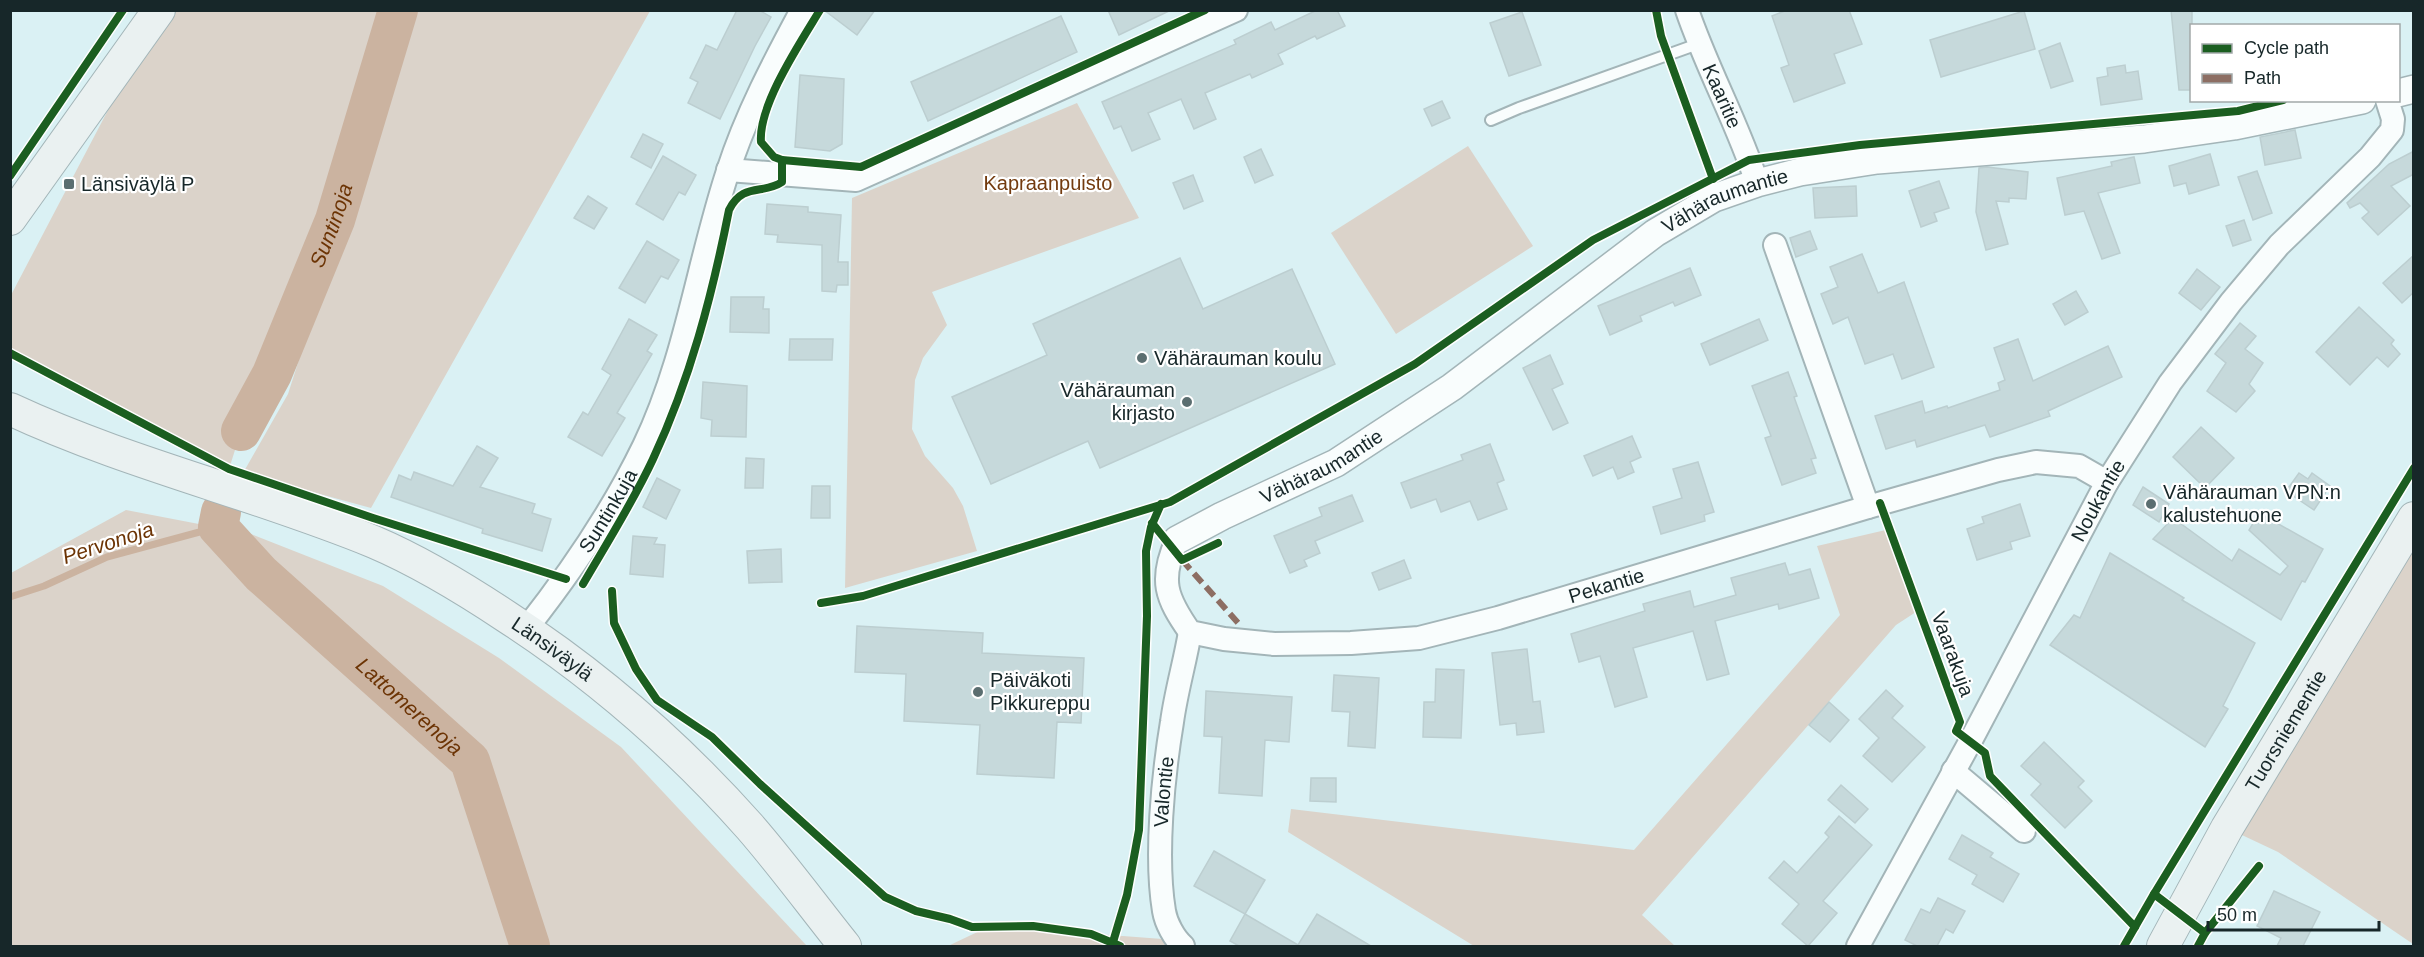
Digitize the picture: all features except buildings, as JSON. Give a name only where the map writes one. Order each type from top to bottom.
[{"type":"main road","points":[[10,219],[159,10]]},
{"type":"main road","name":"Länsiväylä","points":[[10,409],[25,422],[303,515],[376,543],[431,571],[526,630],[611,692],[696,769],[780,862],[845,946]]},
{"type":"main road","name":"Tuorsniementie","points":[[2163,946],[2227,828],[2414,518]]},
{"type":"street","name":"Suntinkuja","points":[[526,630],[566,579],[595,535],[645,445],[678,358],[728,170],[757,97],[802,10]]},
{"type":"street","points":[[728,170],[856,180],[1236,10]]},
{"type":"street","name":"Kaaritie","points":[[1687,10],[1698,44],[1757,183]]},
{"type":"street","name":"Vähäraumantie","points":[[1177,540],[1222,516],[1336,463],[1452,387],[1655,233],[1714,198],[1757,183],[1800,172],[1876,160],[2144,139],[2234,126],[2352,102]]},
{"type":"street","name":"Noukantie","points":[[1858,946],[2107,482],[2170,383],[2231,302],[2279,245],[2370,157],[2392,130],[2393,119],[2388,102]]},
{"type":"street","points":[[1775,245],[1868,507]]},
{"type":"street","name":"Pekantie","points":[[1190,632],[1224,639],[1275,644],[1351,643],[1419,638],[1498,618],[1998,470],[2036,462],[2079,466],[2107,482]]},
{"type":"street","points":[[1177,540],[1168,559],[1166,579],[1173,609],[1190,632]]},
{"type":"street","name":"Valontie","points":[[1183,946],[1176,940],[1164,913],[1162,816],[1172,722],[1190,632]]},
{"type":"street","points":[[1953,771],[2024,831]]},
{"type":"lane","points":[[1491,120],[1698,44]]},
{"type":"green space","points":[[160,11],[398,11],[335,220],[272,374],[241,431],[229,469],[11,353],[10,297]]},
{"type":"green space","points":[[411,11],[650,11],[371,508],[243,473],[288,394]]},
{"type":"green space","name":"Kapraanpuisto","points":[[1077,103],[1139,218],[932,292],[947,325],[923,358],[915,380],[912,429],[925,456],[953,488],[963,506],[977,551],[845,588],[852,198]]},
{"type":"green space","points":[[1468,146],[1533,246],[1396,334],[1331,233]]},
{"type":"green space","points":[[126,510],[251,534],[383,586],[499,658],[621,747],[807,946],[11,946],[11,573]]},
{"type":"green space","points":[[1890,529],[1919,610],[1896,625],[1642,915],[1675,946],[1474,946],[1288,832],[1291,809],[1634,850],[1840,615],[1817,546]]},
{"type":"green space","points":[[2413,534],[2413,944],[2278,852],[2227,828]]},
{"type":"green space","points":[[990,926],[1176,940],[1187,946],[948,946]]},
{"type":"waterway","name":"Suntinoja","points":[[241,431],[272,374],[335,220],[398,10]]},
{"type":"waterway","name":"Lattomerenoja","points":[[221,512],[218,527],[261,574],[470,761],[530,946]]},
{"type":"waterway","name":"Pervonoja","points":[[10,597],[44,586],[107,557],[218,527]]},
{"type":"marked path","points":[[1182,560],[1240,625]]},
{"type":"cycle path","points":[[10,176],[123,10]]},
{"type":"cycle path","points":[[820,10],[773,93],[762,127],[761,142],[774,157],[782,160],[861,167],[1205,10]]},
{"type":"cycle path","points":[[1656,10],[1661,36],[1713,179]]},
{"type":"cycle path","points":[[821,603],[863,596],[1170,502],[1415,364],[1593,240],[1749,160],[1860,145],[2238,111],[2275,102]]},
{"type":"cycle path","points":[[583,584],[645,475],[678,399],[707,306],[729,210],[735,201],[747,192],[768,188],[782,182],[782,160]]},
{"type":"cycle path","points":[[10,353],[229,469],[373,518],[566,579]]},
{"type":"cycle path","points":[[2154,894],[2414,468]]},
{"type":"cycle path","name":"Vaarakuja","points":[[1880,503],[1960,722],[1956,731],[1985,753],[1990,776],[2135,927]]},
{"type":"cycle path","points":[[1113,942],[1127,895],[1139,830],[1147,616],[1146,551],[1151,527],[1161,504]]},
{"type":"cycle path","points":[[1152,523],[1182,560],[1218,543]]},
{"type":"cycle path","points":[[612,591],[614,623],[636,669],[657,700],[712,737],[760,784],[885,897],[916,911],[972,927],[1033,926],[1091,934],[1120,946]]},
{"type":"cycle path","points":[[2205,933],[2259,866]]},
{"type":"cycle path","points":[[2124,946],[2154,894],[2205,933],[2198,946]]},
{"type":"place","name":"Länsiväylä P","points":[[69,184]]},
{"type":"place","name":"Vähärauman koulu","points":[[1142,358]]},
{"type":"place","name":"Vähärauman kirjasto","points":[[1187,402]]},
{"type":"place","name":"Vähärauman VPN:n kalustehuone","points":[[2151,504]]},
{"type":"place","name":"Päiväkoti Pikkureppu","points":[[978,692]]}]
